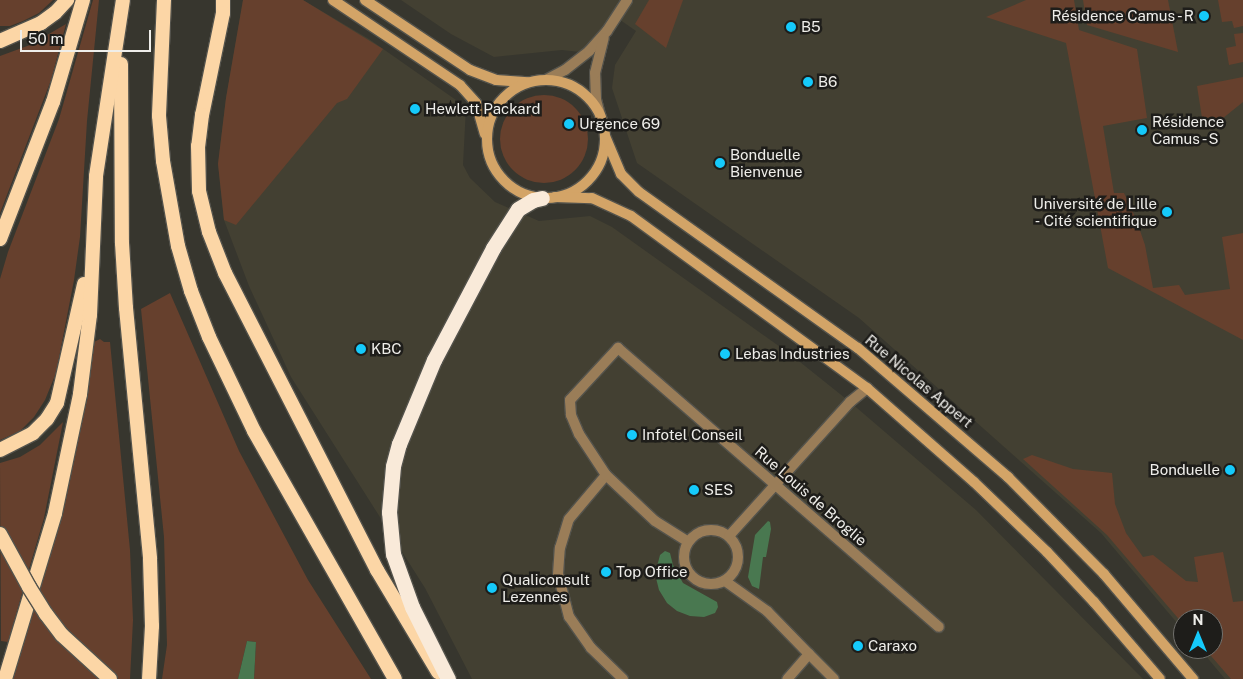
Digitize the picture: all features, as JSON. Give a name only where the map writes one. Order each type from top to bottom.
[{"type":"highway","points":[[2,40],[41,23],[55,13],[67,0]]},
{"type":"highway","points":[[0,239],[53,102],[84,0]]},
{"type":"highway","points":[[5,679],[55,513],[67,460],[85,361],[90,315],[96,176],[123,0]]},
{"type":"highway","points":[[164,0],[159,116],[163,161],[178,246],[191,291],[209,337],[254,431],[395,679]]},
{"type":"highway","points":[[223,0],[223,13],[202,116],[198,146],[199,190],[208,232],[225,273],[377,570],[443,679]]},
{"type":"highway","points":[[121,21],[123,252],[127,324],[150,559],[152,626],[150,679]]},
{"type":"highway","points":[[448,679],[412,607],[393,554],[389,512],[393,466],[399,444],[434,360],[493,248],[518,209],[532,200],[549,198]]},
{"type":"highway","points":[[0,450],[16,444],[33,433],[47,419],[58,403],[92,249]]},
{"type":"highway","points":[[0,534],[29,587],[52,621],[73,646],[110,679]]},
{"type":"main road","points":[[333,0],[460,85],[476,103],[491,162],[502,179],[523,194],[549,198],[592,198],[606,202],[631,216],[867,388],[974,482],[1047,552],[1100,608],[1160,679]]},
{"type":"main road","points":[[365,0],[470,70],[496,80],[532,82],[546,80],[561,82],[581,92],[592,102],[602,122],[605,136],[600,162],[590,179],[574,191],[549,198]]},
{"type":"main road","points":[[487,142],[490,120],[500,101],[518,87],[532,82]]},
{"type":"main road","name":"Rue Nicolas Appert","points":[[605,136],[621,174],[639,192],[858,348],[1008,477],[1104,574],[1193,679]]},
{"type":"street","points":[[546,80],[578,61],[607,30],[627,0]]},
{"type":"street","points":[[602,122],[596,100],[594,73],[599,51],[607,30]]},
{"type":"street","name":"Rue Louis de Broglie","points":[[606,475],[579,434],[571,415],[570,400],[618,348],[939,627]]},
{"type":"street","points":[[729,536],[850,402],[867,388]]},
{"type":"street","points":[[623,679],[591,648],[569,617],[558,574],[560,548],[569,519],[606,475],[655,521],[688,542]]},
{"type":"street","points":[[712,530],[729,536],[735,542],[739,560],[736,568],[725,581],[707,584],[692,576],[684,560],[688,542],[694,536],[712,530]]},
{"type":"street","points":[[725,581],[767,611],[834,679]]},
{"type":"street","points":[[787,679],[809,654]]},
{"type":"shaded area","points":[[0,0],[53,0],[39,13],[23,21],[10,26],[0,26]]},
{"type":"shaded area","points":[[93,0],[99,0],[87,121],[80,237],[74,280],[56,373],[45,400],[34,417],[20,431],[0,440],[0,279],[8,252],[59,119]]},
{"type":"shaded area","points":[[243,0],[303,0],[369,39],[466,107],[463,165],[470,178],[495,202],[539,221],[590,216],[612,227],[790,354],[850,402],[976,510],[1143,679],[472,679],[425,588],[291,377],[249,286],[224,220],[218,164],[226,98]]},
{"type":"shaded area","points":[[243,0],[303,0],[383,49],[347,99],[337,103],[236,225],[224,220],[218,164],[226,98]]},
{"type":"shaded area","points":[[401,0],[1243,0],[1243,679],[1225,679],[1208,659],[1223,659],[1223,609],[1173,609],[1173,618],[1101,533],[859,318],[637,163],[612,88],[615,65],[636,31],[613,15],[580,52],[562,50],[494,57],[451,34]]},
{"type":"shaded area","points":[[649,0],[683,0],[666,48],[635,24]]},
{"type":"shaded area","points":[[1026,0],[1074,0],[1079,30],[1137,49],[1147,118],[1103,126],[1114,193],[1124,193],[1136,219],[1145,245],[1153,288],[1179,285],[1185,295],[1230,289],[1222,237],[1243,233],[1243,340],[1108,268],[1066,43],[986,17]]},
{"type":"shaded area","points":[[1083,0],[1168,0],[1178,52],[1087,25]]},
{"type":"shaded area","points":[[1218,0],[1243,0],[1243,26],[1234,28],[1232,21],[1222,22]]},
{"type":"shaded area","points":[[66,24],[51,80],[0,213],[0,56],[30,45]]},
{"type":"shaded area","points":[[1243,33],[1243,62],[1229,65],[1226,48],[1236,46],[1234,34]]},
{"type":"shaded area","points":[[1243,77],[1243,102],[1212,127],[1207,128],[1203,124],[1197,86]]},
{"type":"shaded area","points":[[544,95],[561,98],[575,108],[585,122],[588,139],[585,156],[575,170],[561,180],[544,183],[527,180],[513,170],[503,156],[500,139],[503,122],[513,108],[527,98]]},
{"type":"shaded area","points":[[170,293],[239,451],[308,580],[371,679],[254,679],[256,642],[247,641],[238,679],[162,679],[167,645],[164,537],[141,309]]},
{"type":"shaded area","points":[[100,339],[104,342],[110,342],[130,550],[133,620],[130,679],[12,679],[80,420],[94,342]]},
{"type":"shaded area","points":[[63,422],[44,518],[8,642],[1,641],[0,463],[20,457],[40,445]]},
{"type":"shaded area","points":[[1032,455],[1073,469],[1112,473],[1115,504],[1126,533],[1143,557],[1153,555],[1186,581],[1198,582],[1194,557],[1223,552],[1233,602],[1243,601],[1243,679],[1231,679],[1214,659],[1223,659],[1223,609],[1173,609],[1173,612],[1107,535],[1023,459]]},
{"type":"shaded area","points":[[768,521],[770,522],[771,529],[766,557],[763,557],[759,589],[752,586],[748,577],[755,535]]},
{"type":"shaded area","points":[[665,551],[670,553],[673,565],[683,583],[717,602],[718,607],[715,613],[704,617],[690,616],[677,611],[667,603],[659,590],[655,574],[660,555]]},
{"type":"shaded area","points":[[247,641],[256,642],[254,679],[238,679]]},
{"type":"place","name":"Résidence Camus - R","points":[[1204,16]]},
{"type":"place","name":"B5","points":[[791,27]]},
{"type":"place","name":"B6","points":[[808,82]]},
{"type":"place","name":"Hewlett Packard","points":[[415,109]]},
{"type":"place","name":"Urgence 69","points":[[569,124]]},
{"type":"place","name":"Résidence Camus - S","points":[[1142,130]]},
{"type":"place","name":"Bonduelle Bienvenue","points":[[720,163]]},
{"type":"place","name":"Université de Lille ‐ Cité scientifique","points":[[1167,212]]},
{"type":"place","name":"KBC","points":[[361,349]]},
{"type":"place","name":"Lebas Industries","points":[[725,354]]},
{"type":"place","name":"Infotel Conseil","points":[[632,435]]},
{"type":"place","name":"Bonduelle","points":[[1230,470]]},
{"type":"place","name":"SES","points":[[694,490]]},
{"type":"place","name":"Top Office","points":[[606,572]]},
{"type":"place","name":"Qualiconsult Lezennes","points":[[492,588]]},
{"type":"place","name":"Caraxo","points":[[858,646]]}]
